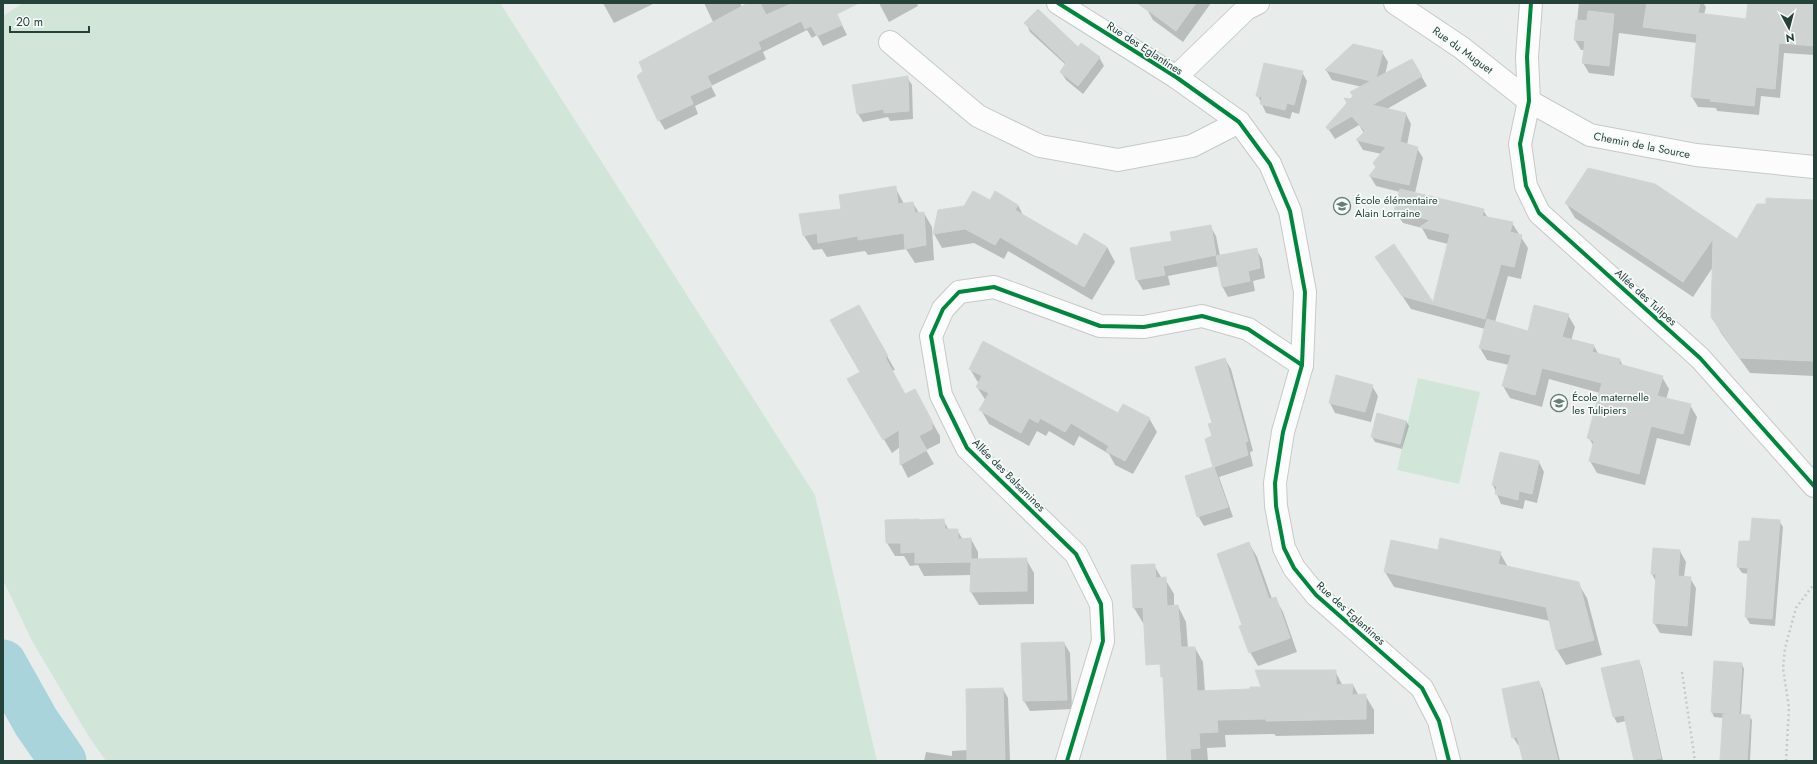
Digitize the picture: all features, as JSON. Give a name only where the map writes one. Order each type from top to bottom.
[{"type":"street","name":"Rue des Eglantines","points":[[1058,3],[1176,77],[1238,122],[1270,164],[1290,211],[1305,292],[1302,365],[1283,432],[1275,483],[1276,506],[1284,548],[1294,568],[1316,595],[1422,688],[1439,721],[1449,761]]},
{"type":"street","name":"Rue du Muguet","points":[[1395,3],[1462,48],[1529,101]]},
{"type":"street","points":[[1529,101],[1527,57],[1531,3]]},
{"type":"street","points":[[1176,77],[1247,5]]},
{"type":"street","points":[[890,42],[978,116],[1040,146],[1118,160],[1192,146],[1238,122]]},
{"type":"street","name":"Chemin de la Source","points":[[1529,101],[1590,135],[1696,155],[1814,167]]},
{"type":"street","name":"Allée des Tulipes","points":[[1529,101],[1520,144],[1526,186],[1539,214],[1700,358],[1814,486]]},
{"type":"street","name":"Allée des Balsamines","points":[[1067,761],[1103,641],[1101,604],[1076,554],[967,448],[941,395],[931,336],[943,309],[959,292],[994,286],[1100,326],[1144,327],[1202,316],[1248,328],[1302,365]]},
{"type":"path","points":[[1786,761],[1789,708],[1783,668],[1785,648],[1796,608],[1814,584]]},
{"type":"path","points":[[1682,672],[1695,761]]},
{"type":"green space","points":[[23,3],[500,3],[815,495],[877,761],[106,761],[89,737],[32,641],[3,580],[3,16]]},
{"type":"green space","points":[[1418,378],[1480,392],[1459,484],[1397,470]]},
{"type":"building","points":[[748,3],[760,3],[766,15],[793,3],[859,3],[837,14],[842,25],[817,36],[811,26],[805,29],[801,21],[758,42],[761,49],[707,76],[712,86],[690,96],[693,104],[658,121],[637,76],[643,71],[639,62]]},
{"type":"building","points":[[1138,3],[1196,3],[1176,31]]},
{"type":"building","points":[[1647,3],[1700,3],[1698,13],[1746,19],[1748,3],[1814,3],[1814,46],[1779,43],[1775,89],[1756,87],[1754,106],[1710,101],[1711,99],[1691,97],[1697,34],[1643,27]]},
{"type":"building","points":[[1038,9],[1078,47],[1081,43],[1100,57],[1078,86],[1060,72],[1066,63],[1024,23]]},
{"type":"building","points":[[1588,11],[1614,14],[1609,66],[1582,63],[1585,41],[1574,40],[1576,20],[1587,21]]},
{"type":"building","points":[[1353,44],[1383,51],[1376,78],[1412,59],[1422,76],[1372,105],[1406,113],[1400,142],[1418,147],[1409,185],[1369,176],[1376,167],[1373,163],[1386,147],[1356,140],[1365,131],[1352,116],[1328,130],[1326,127],[1347,103],[1344,98],[1350,99],[1353,96],[1350,92],[1371,81],[1325,70]]},
{"type":"building","points":[[1264,63],[1303,71],[1294,105],[1287,103],[1285,110],[1260,104],[1262,97],[1256,96]]},
{"type":"building","points":[[908,76],[909,111],[884,113],[884,109],[857,114],[852,85]]},
{"type":"building","points":[[1588,168],[1655,184],[1737,239],[1757,204],[1766,204],[1766,198],[1814,200],[1814,361],[1740,358],[1711,317],[1713,239],[1683,282],[1565,203]]},
{"type":"building","points":[[896,186],[898,204],[913,202],[915,213],[924,212],[926,245],[905,249],[904,233],[858,240],[858,236],[818,243],[817,233],[803,236],[799,214],[841,209],[839,195]]},
{"type":"building","points":[[1400,189],[1484,209],[1482,216],[1513,222],[1510,232],[1522,235],[1514,267],[1501,264],[1485,319],[1402,296],[1375,257],[1394,244],[1433,302],[1450,234],[1420,227],[1430,220],[1394,211]]},
{"type":"building","points":[[973,191],[990,200],[995,191],[1018,205],[1015,210],[1077,246],[1084,233],[1107,247],[1084,287],[1000,237],[995,245],[965,229],[933,234],[938,210],[964,206]]},
{"type":"building","points":[[1211,225],[1216,255],[1163,266],[1165,275],[1136,280],[1130,248],[1172,241],[1170,232]]},
{"type":"building","points":[[1257,248],[1260,268],[1248,271],[1250,281],[1222,287],[1216,256]]},
{"type":"building","points":[[859,305],[888,356],[885,357],[905,394],[915,389],[932,421],[932,429],[919,436],[927,450],[900,465],[899,430],[883,440],[847,379],[860,372],[830,320]]},
{"type":"building","points":[[1534,305],[1569,314],[1562,337],[1594,345],[1592,352],[1620,359],[1619,364],[1663,376],[1657,396],[1691,404],[1683,434],[1651,426],[1639,474],[1589,461],[1594,441],[1587,438],[1602,383],[1542,368],[1535,395],[1502,386],[1511,355],[1479,348],[1487,319],[1528,331]]},
{"type":"building","points":[[983,341],[1118,413],[1123,404],[1150,418],[1125,461],[1106,451],[1109,446],[1071,423],[1065,432],[1040,418],[1038,423],[1029,418],[1021,433],[979,410],[989,393],[976,387],[982,376],[969,369]]},
{"type":"building","points":[[1225,358],[1248,441],[1245,442],[1248,455],[1214,467],[1228,507],[1197,517],[1185,476],[1213,467],[1205,439],[1212,436],[1208,424],[1212,423],[1195,367]]},
{"type":"building","points":[[1336,375],[1373,385],[1365,412],[1329,403]]},
{"type":"building","points":[[1377,413],[1406,421],[1400,444],[1371,437]]},
{"type":"building","points":[[1500,452],[1539,461],[1532,494],[1519,491],[1518,500],[1495,494],[1497,486],[1492,485]]},
{"type":"building","points":[[1752,518],[1780,520],[1772,619],[1745,617],[1748,568],[1737,567],[1739,541],[1750,541]]},
{"type":"building","points":[[944,519],[945,529],[958,529],[958,539],[971,538],[971,559],[1027,558],[1027,591],[970,592],[971,562],[915,563],[915,552],[901,553],[901,543],[886,543],[885,520]]},
{"type":"building","points":[[1440,538],[1501,552],[1498,564],[1579,582],[1594,640],[1556,650],[1546,607],[1384,572],[1391,540],[1438,550]]},
{"type":"building","points":[[1249,542],[1269,599],[1276,597],[1290,638],[1249,653],[1239,626],[1242,625],[1217,554]]},
{"type":"building","points":[[1653,548],[1680,550],[1678,576],[1691,577],[1687,626],[1653,623],[1656,574],[1651,574]]},
{"type":"building","points":[[1155,564],[1156,578],[1166,577],[1167,606],[1178,605],[1181,647],[1195,647],[1197,691],[1250,689],[1250,687],[1261,687],[1255,670],[1336,670],[1336,685],[1353,684],[1352,695],[1366,694],[1366,719],[1266,721],[1266,719],[1217,720],[1218,732],[1199,733],[1200,748],[1190,749],[1191,761],[1167,761],[1163,677],[1161,677],[1160,664],[1146,665],[1143,607],[1133,608],[1131,565]]},
{"type":"building","points":[[1064,642],[1067,700],[1023,701],[1021,643]]},
{"type":"building","points":[[1639,660],[1661,758],[1648,761],[1634,761],[1624,715],[1613,717],[1601,668]]},
{"type":"building","points":[[1714,661],[1742,663],[1739,714],[1711,712]]},
{"type":"building","points":[[1539,681],[1558,761],[1523,761],[1517,737],[1512,738],[1502,689]]},
{"type":"building","points":[[1003,688],[1005,761],[967,761],[966,689]]},
{"type":"building","points":[[1723,714],[1750,715],[1747,761],[1720,761]]},
{"type":"waterway","points":[[3,663],[36,722],[63,761]]},
{"type":"cycle path","points":[[1058,3],[1176,77],[1239,122],[1270,164],[1290,211],[1305,292],[1302,365],[1283,432],[1275,483],[1276,506],[1284,548],[1294,568],[1316,595],[1422,688],[1439,721],[1449,761]]},
{"type":"cycle path","points":[[1531,3],[1527,57],[1529,101],[1520,144],[1526,186],[1539,213],[1700,358],[1814,486]]},
{"type":"cycle path","points":[[1067,761],[1103,641],[1101,604],[1076,554],[967,448],[941,395],[931,336],[943,309],[959,292],[994,287],[1100,326],[1144,327],[1202,316],[1248,329],[1302,365]]},
{"type":"place","name":"École élémentaire Alain Lorraine","points":[[1342,206]]},
{"type":"place","name":"École maternelle les Tulipiers","points":[[1559,403]]}]
